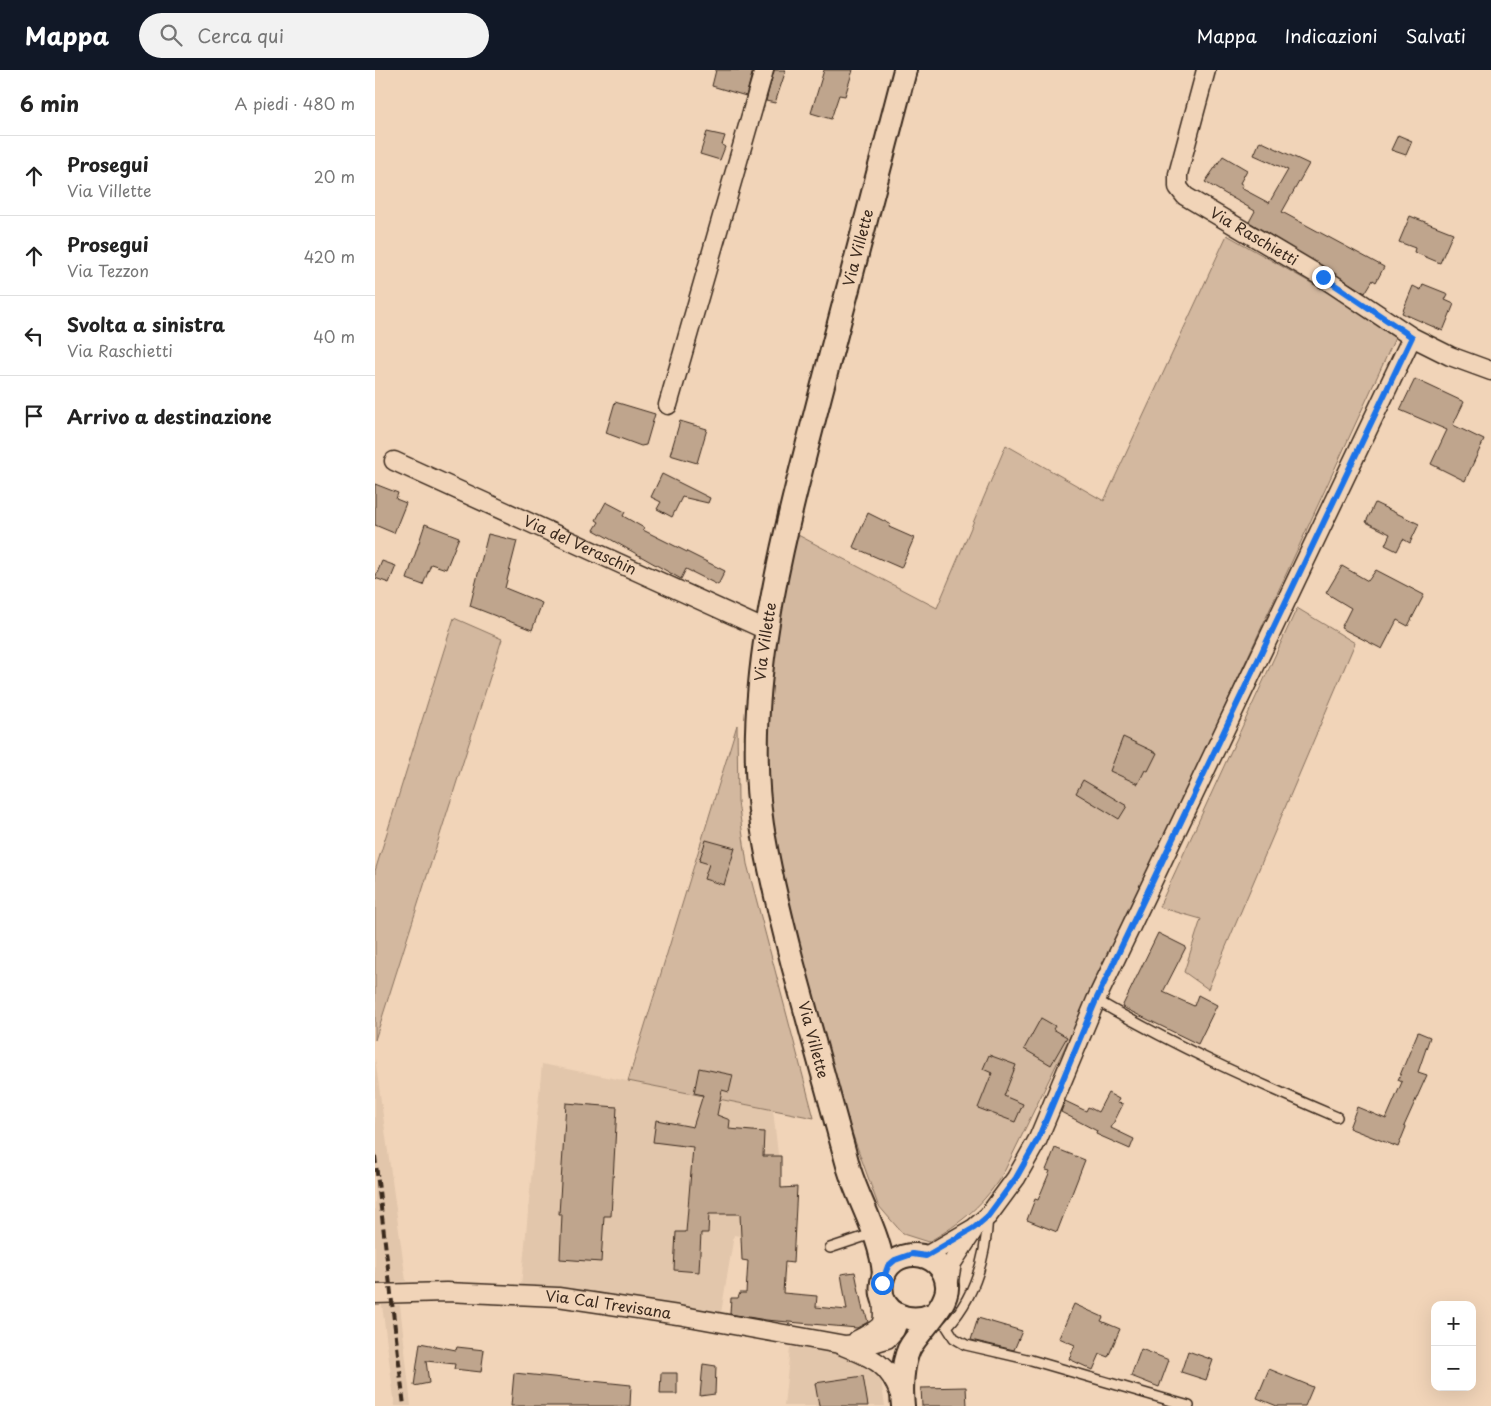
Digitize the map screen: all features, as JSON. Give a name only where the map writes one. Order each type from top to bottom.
[{"type":"street","points":[[668,405],[764,70]]},
{"type":"street","name":"Via Villette","points":[[903,1317],[889,1308],[883,1283],[883,1253],[872,1223],[856,1191],[816,1052],[775,895],[761,823],[756,758],[766,630],[798,482],[905,70]]},
{"type":"street","name":"Via Raschietti","points":[[1206,70],[1178,174],[1178,187],[1185,196],[1323,277],[1412,337],[1451,356],[1491,372]]},
{"type":"street","points":[[842,1344],[866,1336],[882,1324],[885,1316],[883,1283],[895,1260],[919,1255],[974,1228],[988,1216],[1016,1178],[1038,1139],[1096,1000],[1412,337]]},
{"type":"street","name":"Via del Veraschin","points":[[394,461],[766,630]]},
{"type":"street","name":"Via Villette","points":[[872,1223],[941,1268],[947,1286]]},
{"type":"street","points":[[902,1400],[909,1351],[946,1297],[952,1263],[974,1228]]},
{"type":"street","name":"Via Cal Trevisana","points":[[375,1294],[446,1292],[558,1297],[678,1315],[842,1344],[877,1342],[887,1339],[903,1317]]},
{"type":"street","points":[[902,1400],[895,1365],[896,1344],[903,1317],[915,1319],[933,1314]]},
{"type":"street","name":"Via Cal Trevisana","points":[[842,1344],[887,1368],[894,1378],[902,1400]]},
{"type":"lane","points":[[1096,1000],[1153,1033],[1227,1070],[1337,1117]]},
{"type":"lane","points":[[988,1216],[987,1244],[980,1269],[965,1304],[947,1327],[954,1338],[966,1345],[1031,1360],[1189,1406]]},
{"type":"lane","points":[[830,1248],[872,1223]]},
{"type":"shaded area","points":[[1227,235],[1334,296],[1395,338],[1121,932],[1005,1170],[989,1193],[972,1212],[952,1228],[928,1242],[903,1234],[878,1205],[842,1105],[776,858],[768,799],[766,737],[773,631],[798,535],[937,608],[1006,445],[1104,501]]},
{"type":"shaded area","points":[[1297,608],[1355,643],[1208,989],[1184,972],[1201,919],[1159,907]]},
{"type":"shaded area","points":[[454,618],[502,639],[375,1040],[375,871]]},
{"type":"shaded area","points":[[737,725],[738,802],[747,864],[814,1118],[628,1081]]},
{"type":"shaded area","points":[[375,1058],[406,1281],[375,1284]]},
{"type":"shaded area","points":[[542,1064],[773,1110],[788,1244],[734,1235],[721,1313],[601,1295],[521,1286]]},
{"type":"shaded area","points":[[382,1305],[400,1305],[411,1406],[395,1406]]},
{"type":"shaded area","points":[[790,1347],[878,1358],[885,1406],[784,1406]]},
{"type":"building","points":[[716,70],[753,70],[746,96],[712,86]]},
{"type":"building","points":[[774,70],[786,70],[775,103],[766,101]]},
{"type":"building","points":[[824,70],[853,70],[845,96],[839,95],[831,119],[811,113]]},
{"type":"building","points":[[707,132],[725,136],[722,145],[725,147],[720,160],[700,154]]},
{"type":"building","points":[[1398,135],[1412,141],[1406,155],[1391,150]]},
{"type":"building","points":[[1260,141],[1309,164],[1282,212],[1384,267],[1376,282],[1373,280],[1365,293],[1249,222],[1255,211],[1205,182],[1223,156],[1247,170],[1240,183],[1243,185],[1241,188],[1269,203],[1288,170],[1254,155]]},
{"type":"building","points":[[1410,216],[1453,233],[1440,263],[1414,252],[1415,248],[1399,242]]},
{"type":"building","points":[[1423,284],[1448,294],[1445,300],[1454,304],[1443,331],[1402,313],[1413,286],[1421,290]]},
{"type":"building","points":[[1415,379],[1464,402],[1453,425],[1484,440],[1465,481],[1431,464],[1447,430],[1400,410]]},
{"type":"building","points":[[615,402],[655,414],[646,445],[641,446],[606,433]]},
{"type":"building","points":[[680,421],[707,429],[697,463],[670,455]]},
{"type":"building","points":[[662,474],[710,498],[708,503],[682,497],[672,517],[657,509],[661,502],[651,497]]},
{"type":"building","points":[[375,484],[398,493],[396,499],[406,503],[394,533],[375,525]]},
{"type":"building","points":[[606,502],[625,512],[623,516],[644,528],[643,530],[725,571],[718,585],[686,569],[681,579],[594,530],[599,522],[596,520]]},
{"type":"building","points":[[1375,503],[1419,524],[1410,543],[1403,539],[1397,551],[1385,545],[1390,534],[1366,522]]},
{"type":"building","points":[[868,513],[890,524],[889,527],[914,538],[901,568],[853,547]]},
{"type":"building","points":[[425,524],[459,537],[446,569],[431,564],[423,585],[407,579]]},
{"type":"building","points":[[488,534],[517,541],[505,588],[542,603],[532,630],[470,606]]},
{"type":"building","points":[[382,561],[396,566],[389,583],[375,578]]},
{"type":"building","points":[[1342,566],[1368,581],[1376,570],[1424,595],[1408,626],[1397,620],[1382,649],[1341,628],[1351,608],[1326,593]]},
{"type":"building","points":[[1123,737],[1157,753],[1148,771],[1145,770],[1138,784],[1110,771]]},
{"type":"building","points":[[1083,780],[1127,806],[1119,819],[1076,793]]},
{"type":"building","points":[[706,840],[735,848],[724,885],[704,879],[709,864],[699,861]]},
{"type":"building","points":[[1158,933],[1186,947],[1163,992],[1194,1006],[1198,995],[1217,1005],[1198,1044],[1122,1007]]},
{"type":"building","points":[[1041,1018],[1055,1026],[1053,1029],[1067,1037],[1051,1065],[1024,1049]]},
{"type":"building","points":[[1418,1032],[1430,1037],[1418,1072],[1427,1075],[1404,1126],[1406,1127],[1398,1147],[1349,1128],[1357,1107],[1386,1119],[1402,1082],[1398,1080]]},
{"type":"building","points":[[989,1055],[1016,1065],[1004,1096],[1023,1104],[1015,1122],[978,1108],[992,1073],[983,1069]]},
{"type":"building","points":[[699,1068],[733,1075],[729,1092],[722,1090],[717,1115],[730,1120],[729,1129],[764,1132],[763,1156],[781,1156],[781,1188],[797,1187],[793,1263],[785,1262],[783,1293],[817,1296],[816,1307],[847,1310],[841,1274],[855,1272],[863,1311],[865,1311],[868,1322],[857,1328],[766,1320],[730,1314],[731,1298],[738,1298],[740,1293],[746,1293],[748,1261],[742,1260],[740,1214],[709,1214],[708,1233],[701,1233],[699,1272],[674,1270],[676,1232],[686,1232],[693,1147],[653,1142],[656,1120],[693,1127],[703,1095],[694,1093]]},
{"type":"building","points":[[1108,1093],[1119,1099],[1117,1103],[1123,1104],[1111,1128],[1134,1139],[1130,1149],[1096,1134],[1097,1131],[1061,1112],[1065,1101],[1086,1111],[1088,1107],[1098,1112]]},
{"type":"building","points":[[566,1103],[617,1107],[611,1216],[604,1216],[601,1262],[560,1259],[562,1214],[559,1214]]},
{"type":"building","points":[[1055,1148],[1085,1160],[1057,1232],[1027,1220],[1035,1199],[1038,1200],[1050,1171],[1046,1170]]},
{"type":"building","points":[[1074,1304],[1103,1317],[1101,1321],[1120,1329],[1108,1357],[1100,1354],[1093,1370],[1069,1359],[1075,1345],[1059,1338]]},
{"type":"building","points":[[978,1318],[1022,1331],[1014,1350],[971,1340]]},
{"type":"building","points":[[420,1343],[456,1350],[457,1347],[484,1350],[481,1372],[454,1369],[455,1364],[426,1361],[429,1383],[414,1386]]},
{"type":"building","points":[[1141,1349],[1169,1360],[1159,1387],[1131,1376]]},
{"type":"building","points":[[1188,1351],[1213,1360],[1206,1380],[1181,1372]]},
{"type":"building","points":[[703,1364],[716,1366],[715,1394],[700,1396]]},
{"type":"building","points":[[1269,1369],[1313,1387],[1305,1406],[1277,1406],[1257,1398]]},
{"type":"building","points":[[514,1373],[631,1385],[630,1406],[511,1406]]},
{"type":"building","points":[[661,1373],[677,1373],[677,1394],[660,1394]]},
{"type":"building","points":[[863,1376],[868,1406],[819,1406],[815,1383]]},
{"type":"building","points":[[966,1387],[967,1406],[922,1406],[921,1388]]},
{"type":"railway","points":[[375,1156],[404,1406]]},
{"type":"route","points":[[882,1283],[888,1266],[895,1260],[912,1254],[926,1256],[974,1228],[988,1216],[998,1206],[1038,1139],[1096,1000],[1412,337],[1323,277]]}]
